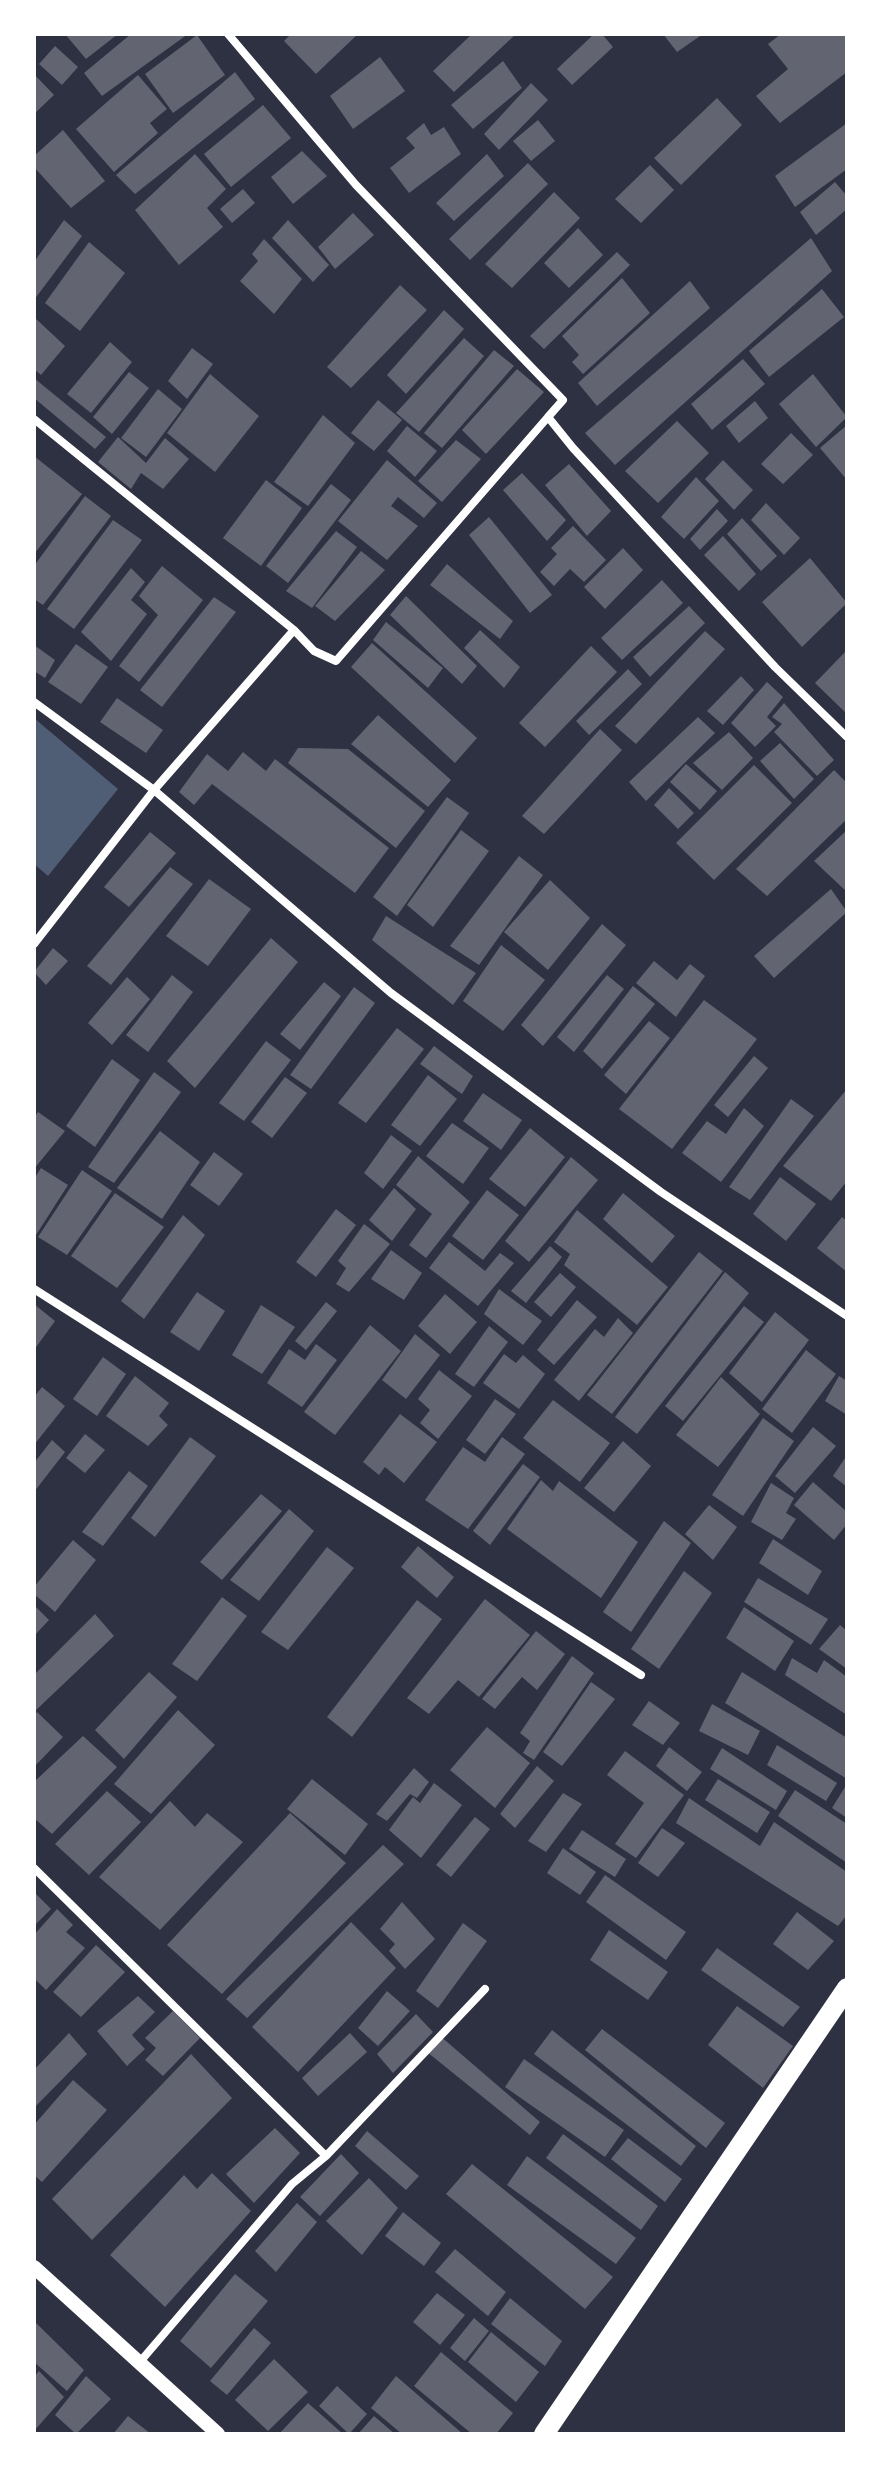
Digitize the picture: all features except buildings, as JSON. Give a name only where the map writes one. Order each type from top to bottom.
[{"type":"main road","points":[[544,2434],[847,1988]]},
{"type":"street","points":[[34,419],[294,630],[314,651],[336,661],[563,400],[356,185],[228,34]]},
{"type":"street","points":[[548,417],[775,667],[847,737]]},
{"type":"street","points":[[34,944],[154,790],[294,630]]},
{"type":"street","points":[[34,702],[154,790],[391,993],[661,1192],[847,1316]]},
{"type":"street","points":[[34,1289],[641,1675]]},
{"type":"street","points":[[34,1868],[326,2156]]},
{"type":"street","points":[[138,2364],[292,2184],[326,2156],[485,1989]]},
{"type":"street","points":[[34,2267],[218,2434]]},
{"type":"water","points":[[34,718],[118,789],[48,876],[34,864]]}]
